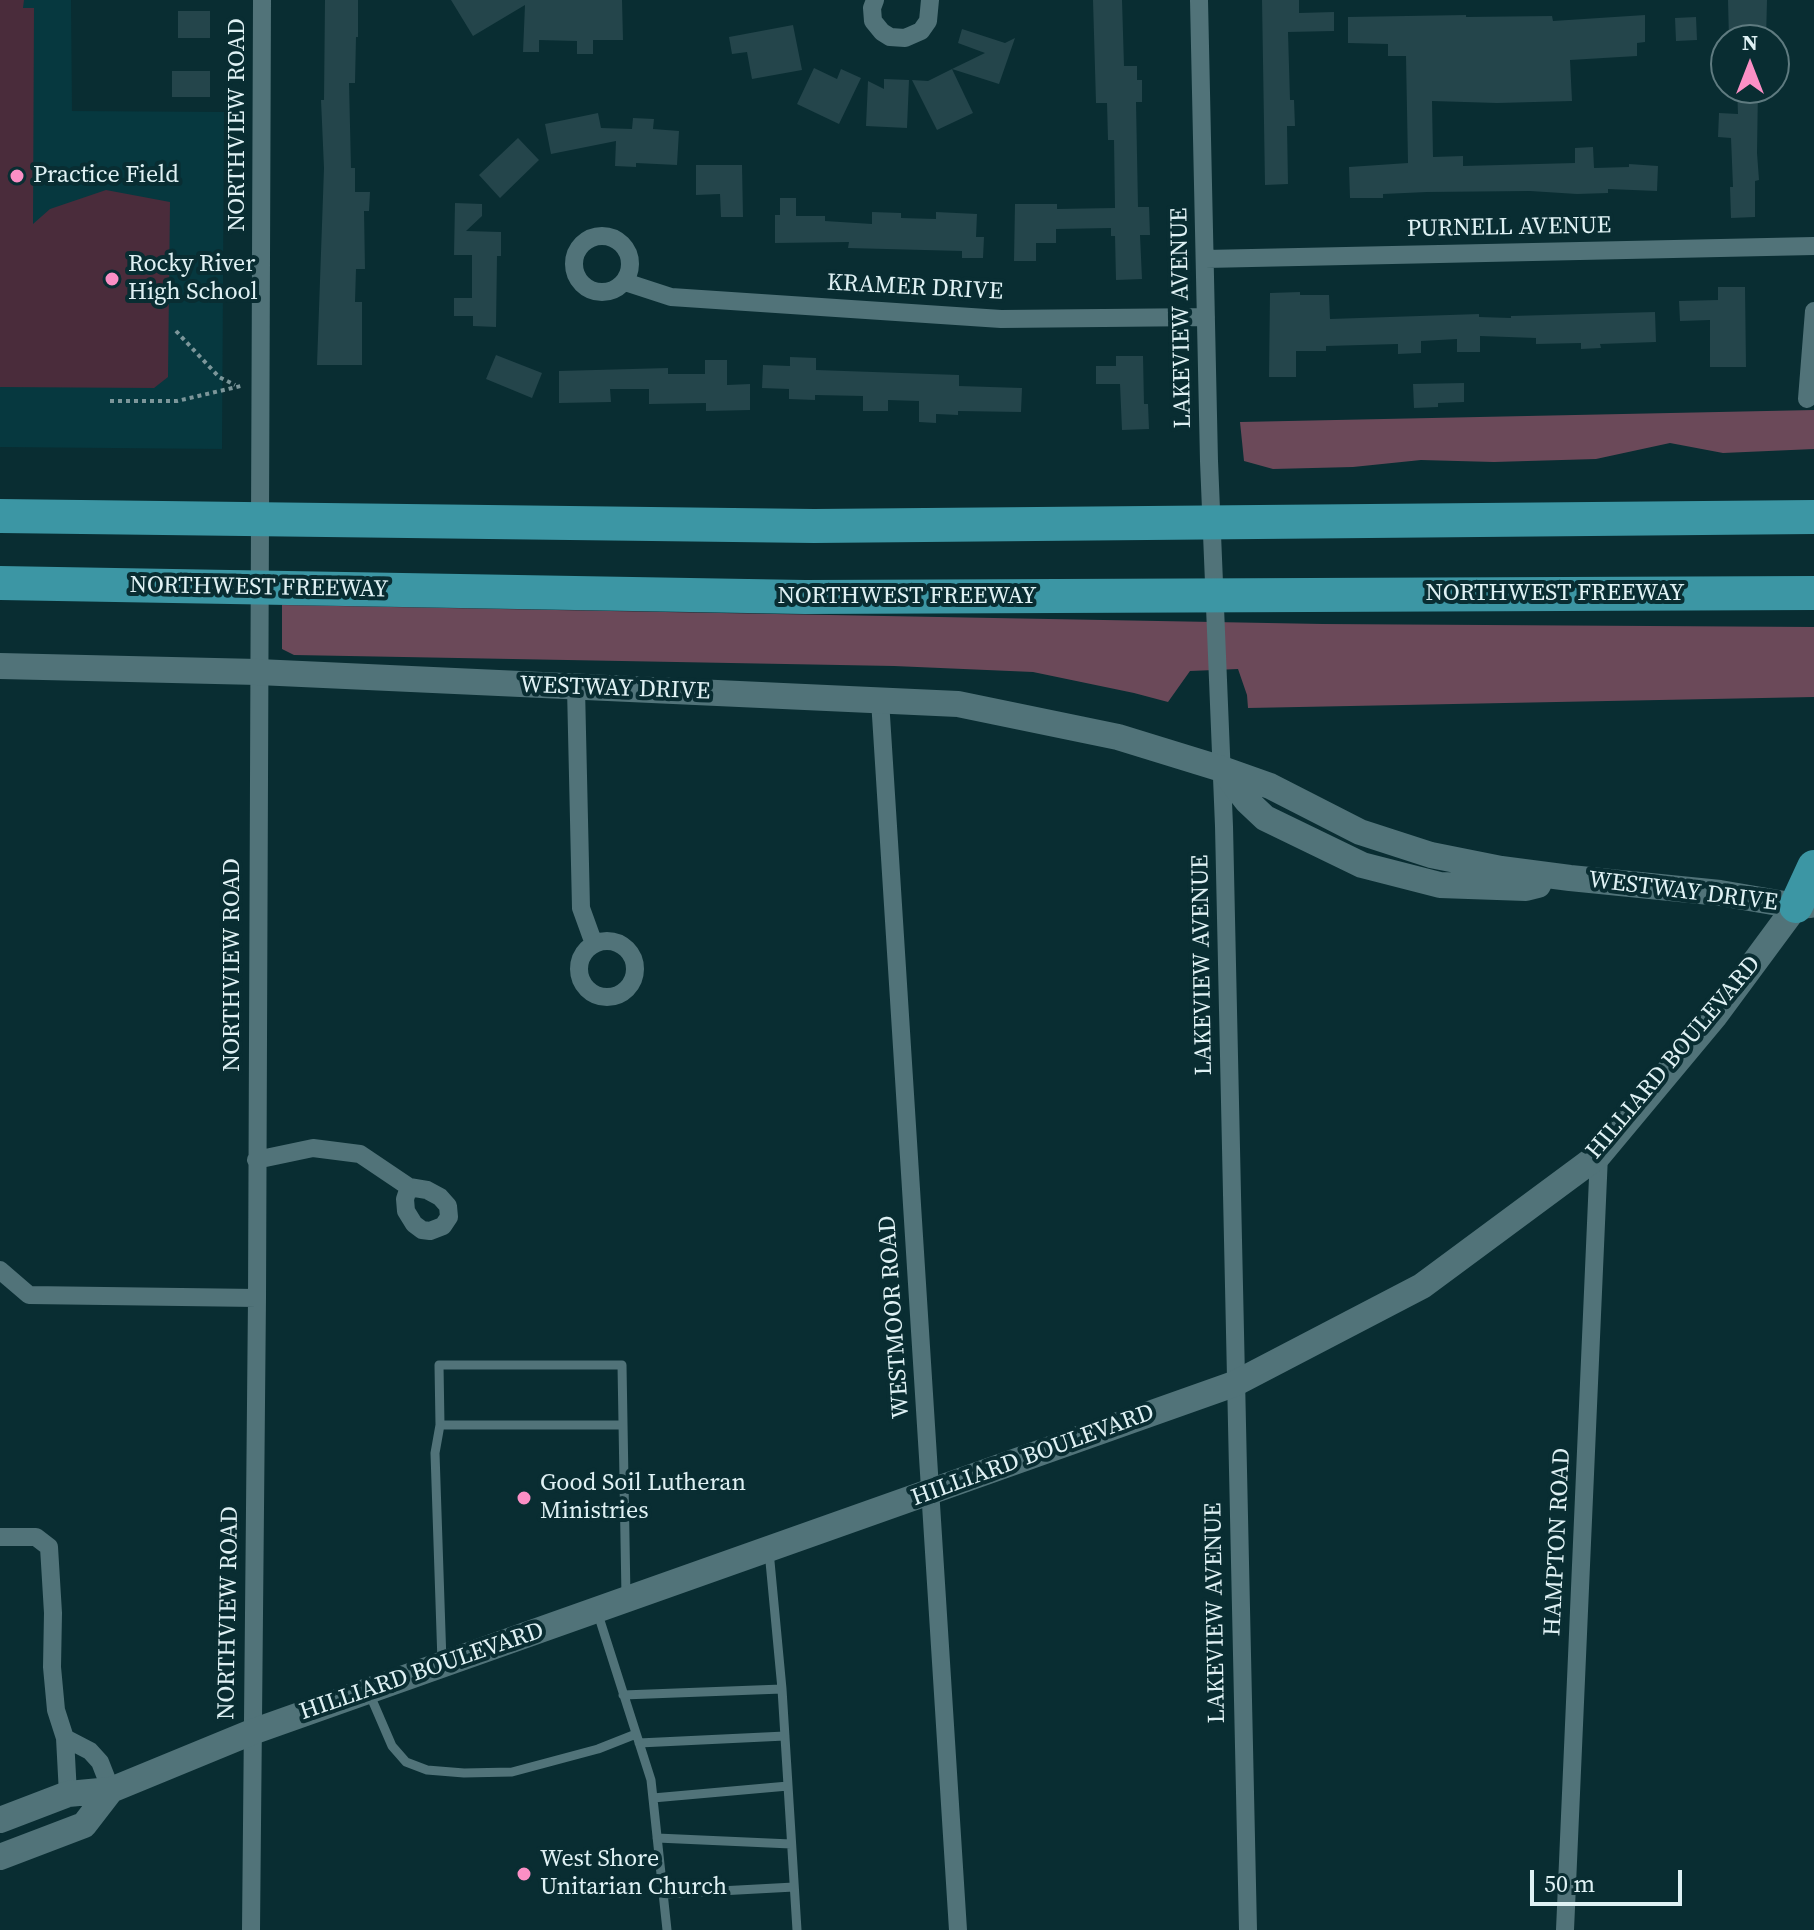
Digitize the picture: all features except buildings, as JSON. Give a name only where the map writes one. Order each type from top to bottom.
[{"type":"highway","points":[[0,516],[814,526],[1814,517]]},
{"type":"highway","name":"NORTHWEST FREEWAY","points":[[0,583],[805,597],[1814,593]]},
{"type":"highway","points":[[1808,903],[1814,867]]},
{"type":"main road","name":"WESTWAY DRIVE","points":[[0,666],[258,672],[958,704],[1118,737],[1222,769],[1270,786],[1360,832],[1431,855],[1570,878],[1808,903]]},
{"type":"main road","name":"HILLIARD BOULEVARD","points":[[0,1820],[68,1794],[111,1790],[252,1732],[1234,1384],[1422,1286],[1599,1155],[1808,903]]},
{"type":"main road","name":"HILLIARD BOULEVARD","points":[[0,1857],[84,1825],[111,1790]]},
{"type":"street","name":"NORTHVIEW ROAD","points":[[251,1930],[262,0]]},
{"type":"street","points":[[875,0],[873,21],[890,37],[905,38],[921,31],[928,21],[930,0]]},
{"type":"street","name":"LAKEVIEW AVENUE","points":[[1199,0],[1209,461],[1222,769],[1248,1930]]},
{"type":"street","name":"PURNELL AVENUE","points":[[1205,259],[1814,246]]},
{"type":"street","name":"KRAMER DRIVE","points":[[625,282],[671,297],[1001,319],[1206,317]]},
{"type":"street","points":[[1807,399],[1814,311]]},
{"type":"street","points":[[576,688],[581,908],[594,944]]},
{"type":"street","name":"WESTMOOR ROAD","points":[[880,700],[958,1930]]},
{"type":"street","points":[[256,1160],[313,1148],[336,1149],[360,1154],[409,1187]]},
{"type":"street","name":"HAMPTON ROAD","points":[[1565,1930],[1599,1155]]},
{"type":"street","points":[[0,1270],[29,1295],[257,1298]]},
{"type":"street","points":[[0,1537],[36,1537],[49,1547],[52,1667],[56,1710],[65,1738],[68,1794]]},
{"type":"street","points":[[65,1738],[90,1751],[100,1762],[111,1790]]},
{"type":"lane","points":[[442,1665],[435,1453],[440,1425],[439,1365],[622,1365],[626,1601]]},
{"type":"lane","points":[[440,1425],[623,1425]]},
{"type":"lane","points":[[769,1551],[782,1689],[797,1930]]},
{"type":"lane","points":[[597,1611],[651,1780],[669,1930]]},
{"type":"lane","points":[[623,1695],[782,1689]]},
{"type":"lane","points":[[368,1692],[392,1746],[406,1762],[427,1770],[512,1772],[637,1738],[785,1736]]},
{"type":"lane","points":[[653,1798],[788,1786]]},
{"type":"lane","points":[[657,1838],[791,1844]]},
{"type":"lane","points":[[664,1894],[794,1887]]},
{"type":"path","points":[[176,331],[219,377],[237,386]]},
{"type":"path","points":[[110,401],[177,401],[246,385]]},
{"type":"shaded area","name":"Rocky River High School","points":[[0,0],[71,0],[72,111],[224,112],[222,449],[0,447]]},
{"type":"shaded area","points":[[0,0],[24,0],[23,8],[34,8],[33,224],[50,209],[106,190],[170,202],[168,377],[154,388],[0,387]]},
{"type":"shaded area","points":[[1814,410],[1814,449],[1723,453],[1670,443],[1596,459],[1494,462],[1421,460],[1353,467],[1273,469],[1244,461],[1240,422]]},
{"type":"shaded area","points":[[282,605],[1323,624],[1814,627],[1814,697],[1248,708],[1238,669],[1190,671],[1168,702],[1033,672],[894,666],[294,655],[282,649]]},
{"type":"place","name":"Practice Field","points":[[17,176]]},
{"type":"place","name":"Rocky River High School","points":[[112,279]]},
{"type":"place","name":"Good Soil Lutheran Ministries","points":[[524,1498]]},
{"type":"place","name":"West Shore Unitarian Church","points":[[524,1874]]}]
